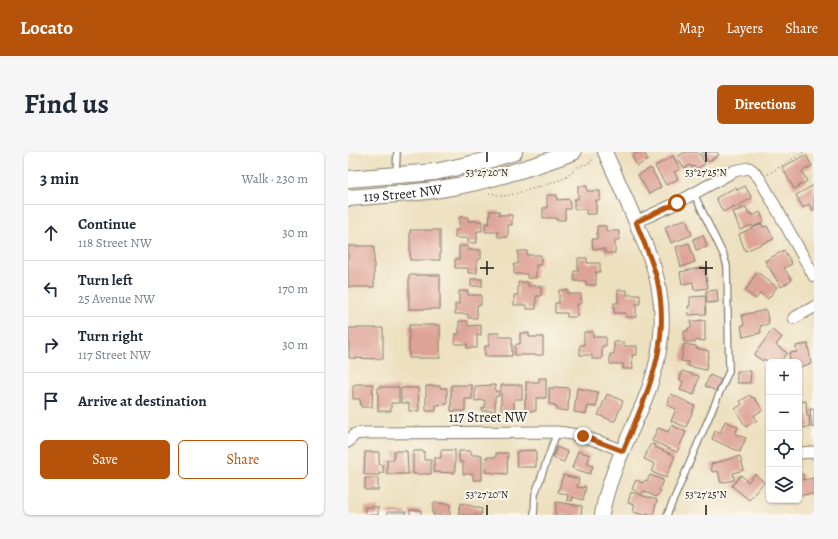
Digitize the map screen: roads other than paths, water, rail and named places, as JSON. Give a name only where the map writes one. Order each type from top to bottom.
[{"type":"main road","name":"119 Street NW","points":[[348,179],[435,172],[514,152]]},
{"type":"main road","name":"119 Street NW","points":[[348,198],[440,189],[488,179],[549,161],[573,152]]},
{"type":"street","points":[[602,515],[606,496],[653,378],[661,340],[661,307],[658,284],[650,256],[605,152]]},
{"type":"street","points":[[636,222],[694,194],[734,171],[749,168],[760,179],[814,276]]},
{"type":"street","points":[[794,318],[814,307]]},
{"type":"street","name":"117 Street NW","points":[[350,439],[359,433],[557,432],[591,438],[623,451]]},
{"type":"street","points":[[802,453],[814,452]]},
{"type":"lane","points":[[396,175],[397,152]]},
{"type":"lane","points":[[667,515],[729,371],[727,266],[724,256],[694,194]]},
{"type":"lane","points":[[534,515],[535,494],[557,432]]}]
